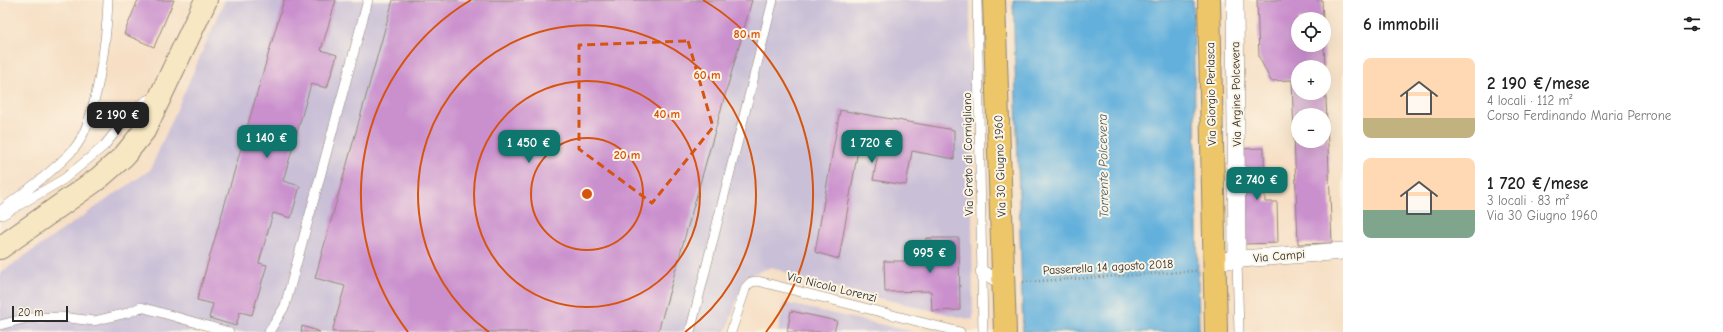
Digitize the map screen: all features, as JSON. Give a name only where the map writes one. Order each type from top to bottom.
[{"type":"main road","points":[[0,248],[99,178],[124,156],[144,130],[206,0]]},
{"type":"main road","name":"Via 30 Giugno 1960","points":[[994,0],[1010,282],[1005,332]]},
{"type":"main road","name":"Via Giorgio Perlasca","points":[[1209,0],[1208,266],[1216,332]]},
{"type":"street","name":"Via Argine Polcevera","points":[[1235,0],[1238,260]]},
{"type":"street","name":"Via Campi","points":[[1208,266],[1238,260],[1343,251]]},
{"type":"street","points":[[982,272],[1010,282]]},
{"type":"lane","points":[[0,211],[74,150],[83,136],[89,118],[106,41],[108,0]]},
{"type":"lane","points":[[269,332],[285,306],[368,0]]},
{"type":"lane","points":[[690,332],[773,0]]},
{"type":"lane","name":"Via Greto di Cornigliano","points":[[977,0],[983,332]]},
{"type":"lane","points":[[0,216],[64,179],[104,146],[134,110],[147,100],[160,97]]},
{"type":"lane","name":"Via Argine Polcevera","points":[[1238,260],[1239,332]]},
{"type":"lane","name":"Via Nicola Lorenzi","points":[[731,332],[746,287],[751,282],[758,280],[960,332]]},
{"type":"lane","points":[[0,325],[26,318],[61,317],[94,321],[127,314],[141,308],[229,332]]},
{"type":"path","name":"Passerella 14 agosto 2018","points":[[1010,282],[1208,266]]},
{"type":"highlighted area","points":[[688,41],[713,127],[652,203],[579,149],[579,45]]},
{"type":"shaded area","points":[[225,0],[970,0],[973,320],[810,282],[772,267],[745,277],[726,332],[0,332],[0,273],[150,170]]},
{"type":"shaded area","points":[[784,303],[915,332],[778,332]]},
{"type":"water","name":"Torrente Polcevera","points":[[1013,0],[1193,0],[1199,332],[1023,332]]},
{"type":"building","points":[[138,0],[174,0],[154,47],[124,34]]},
{"type":"building","points":[[284,0],[336,0],[321,50],[337,55],[327,88],[311,84],[283,181],[300,186],[291,218],[273,213],[259,263],[267,265],[252,315],[240,312],[236,326],[209,318],[213,304],[197,300]]},
{"type":"building","points":[[393,0],[752,0],[658,332],[332,332],[345,286],[315,278]]},
{"type":"building","points":[[1257,0],[1322,0],[1323,12],[1291,12],[1291,52],[1324,52],[1325,60],[1291,60],[1291,80],[1271,81],[1259,57]]},
{"type":"building","points":[[1293,100],[1326,100],[1326,108],[1293,108]]},
{"type":"building","points":[[840,110],[954,130],[954,159],[912,151],[906,185],[873,180],[879,148],[859,144],[839,259],[815,252]]},
{"type":"building","points":[[1264,148],[1265,202],[1277,202],[1278,243],[1243,244],[1240,149]]},
{"type":"building","points":[[1294,148],[1328,148],[1332,243],[1298,244]]},
{"type":"building","points":[[926,238],[959,238],[960,310],[932,311],[931,291],[885,292],[884,261],[926,261]]},
{"type":"building","points":[[791,311],[837,321],[834,332],[787,332]]},
{"type":"building","points":[[302,326],[320,332],[301,332]]}]
